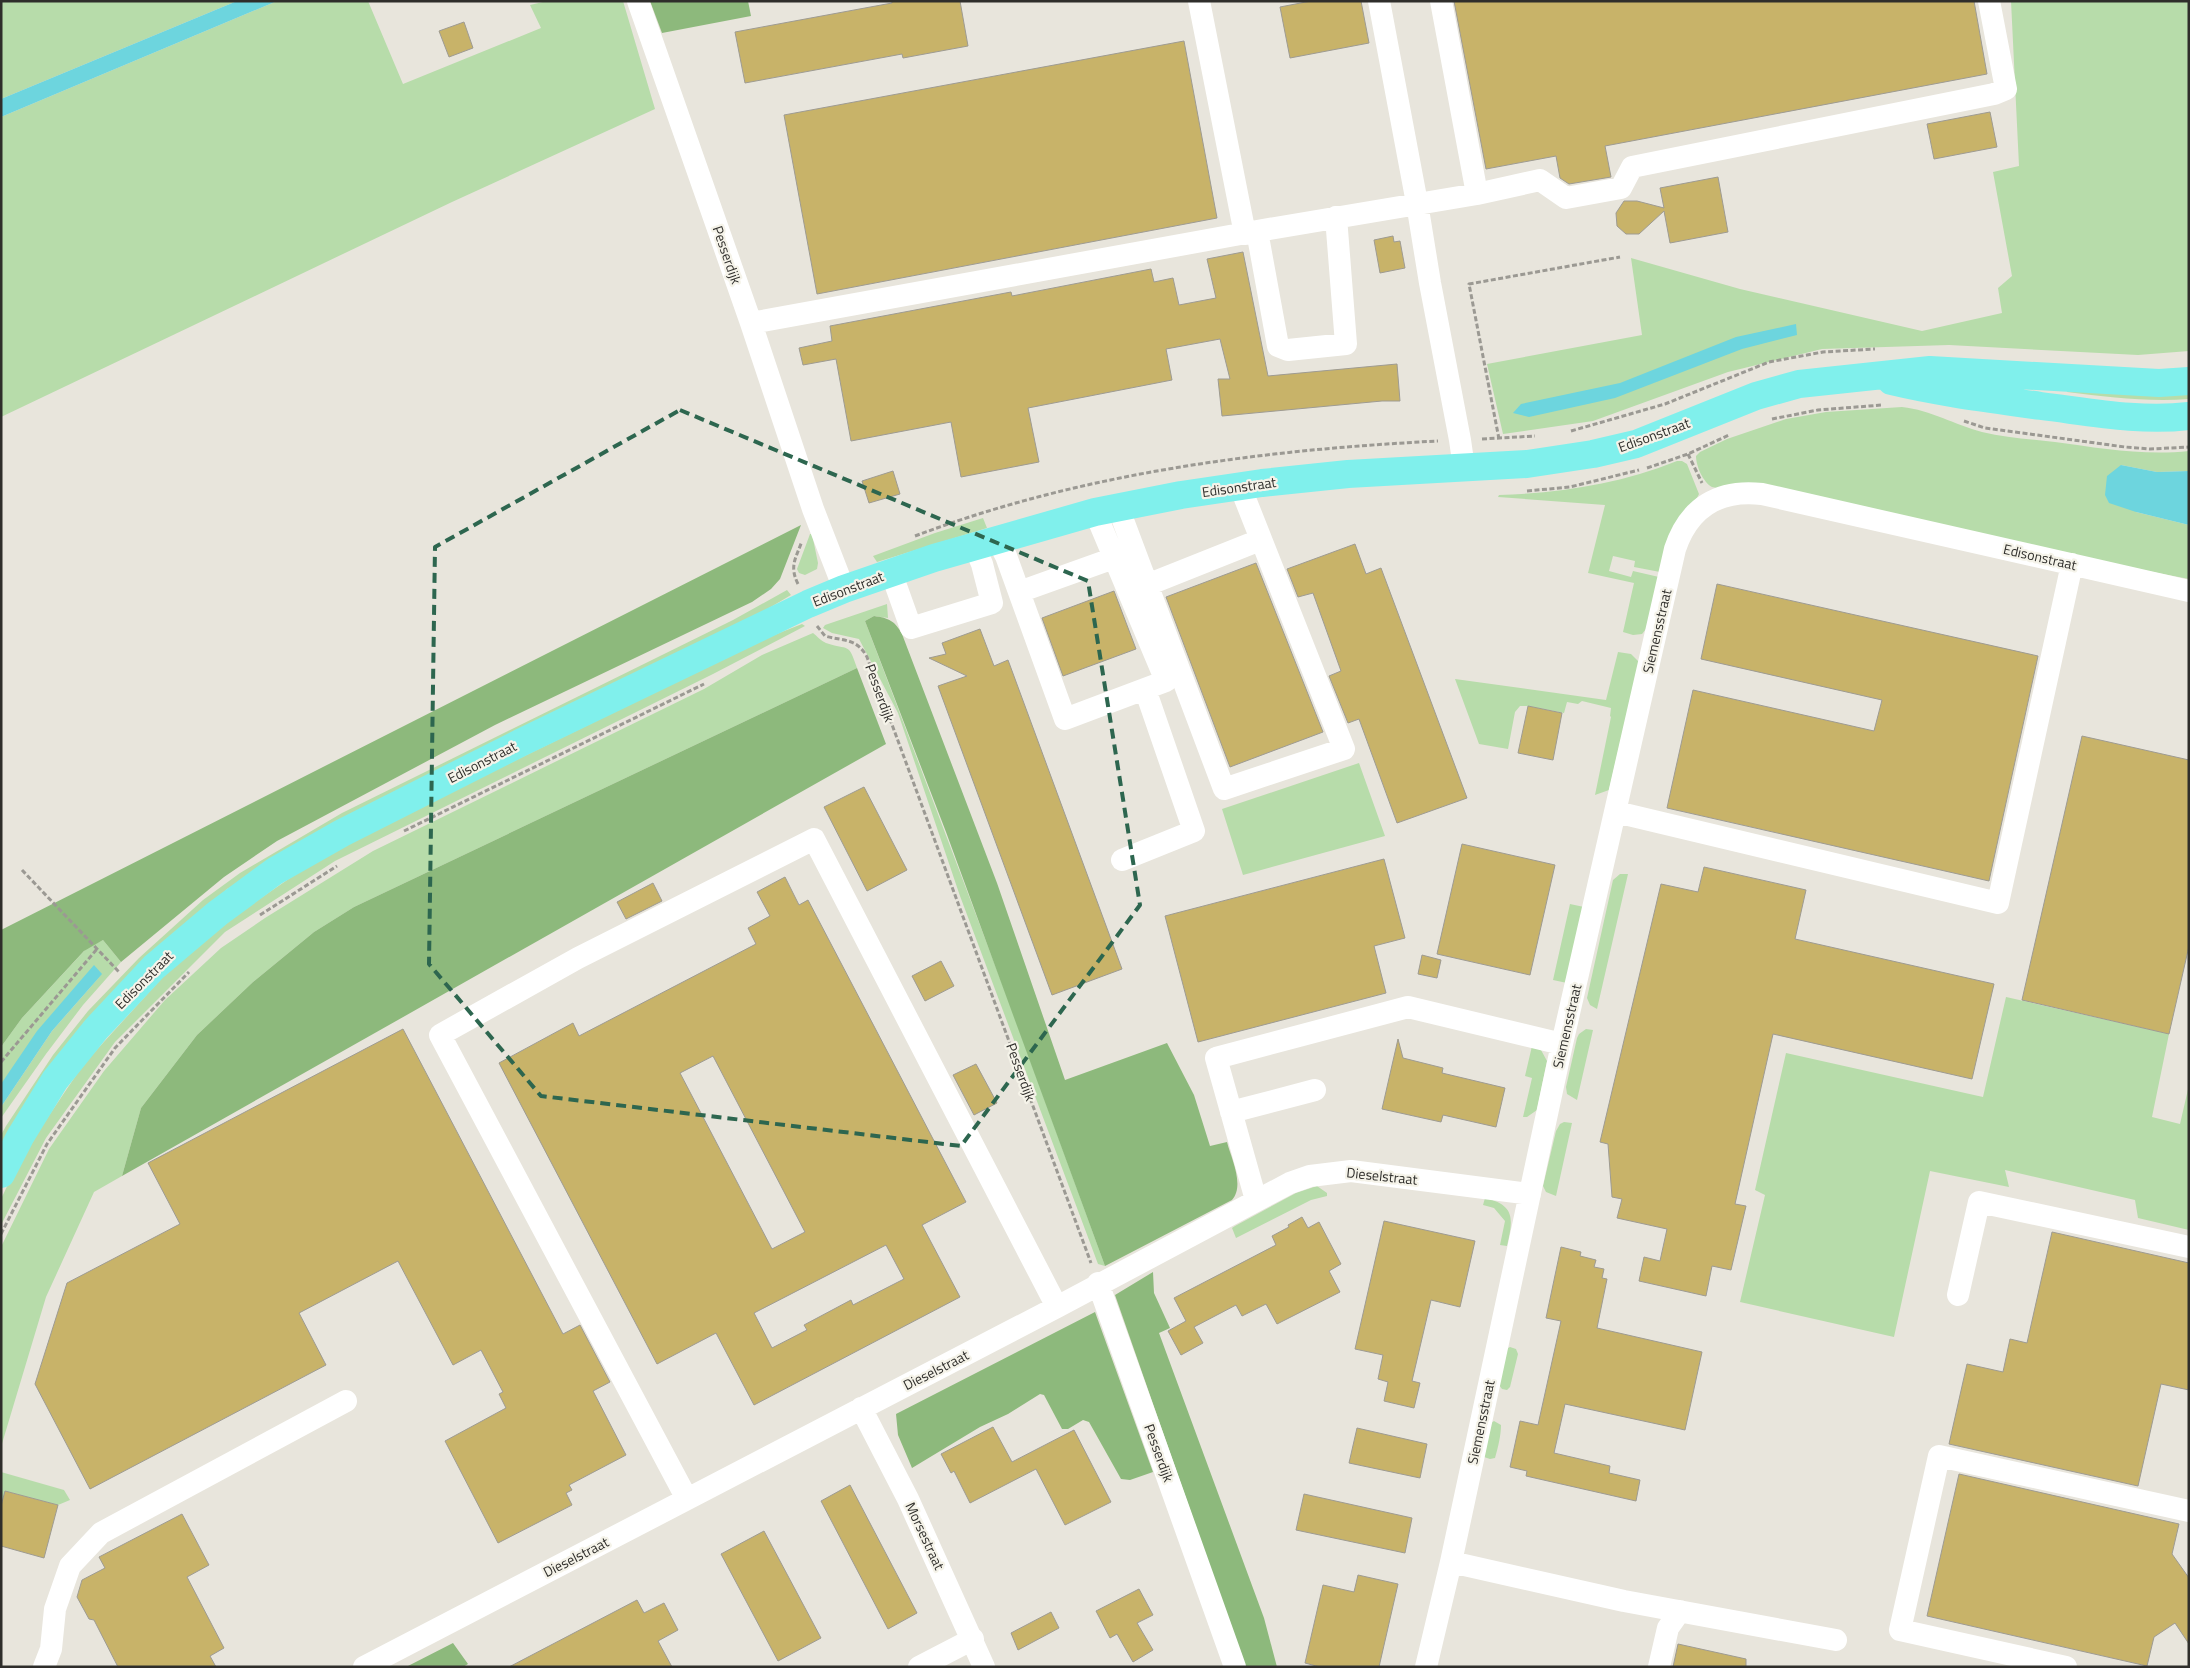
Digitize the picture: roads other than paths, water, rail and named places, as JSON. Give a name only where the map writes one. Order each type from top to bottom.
[{"type":"main road","name":"Edisonstraat","points":[[1,1174],[20,1137],[55,1080],[96,1029],[154,968],[218,913],[275,871],[342,833],[522,742],[815,620],[844,589],[985,542],[1106,510],[1240,486],[1348,474],[1527,464],[1593,454],[1636,444],[1756,396],[1799,384],[1930,370],[2150,382],[2189,381]]},
{"type":"main road","name":"Edisonstraat","points":[[1872,377],[1937,392],[2107,415],[2162,419],[2189,416]]},
{"type":"street","name":"Pesserdijk","points":[[638,1],[751,323],[814,510],[844,589]]},
{"type":"street","points":[[1199,1],[1278,346],[1288,350],[1346,344],[1336,218]]},
{"type":"street","points":[[1379,1],[1464,468]]},
{"type":"street","points":[[1441,1],[1477,194]]},
{"type":"street","points":[[751,323],[1417,203],[1477,194],[1540,180],[1566,198],[1621,188],[1632,167],[1994,94],[2006,89],[1990,1]]},
{"type":"street","points":[[1106,510],[1147,585],[1224,788],[1344,749],[1240,486]]},
{"type":"street","name":"Edisonstraat","points":[[1710,502],[1738,492],[1762,494],[2189,591]]},
{"type":"street","name":"Siemensstraat","points":[[1426,1667],[1451,1562],[1562,1044],[1675,549],[1692,517],[1710,502]]},
{"type":"street","points":[[891,572],[911,628],[992,603],[982,564],[985,542],[1006,556],[1065,719],[1166,681],[1114,558],[1106,510]]},
{"type":"street","points":[[1147,585],[1260,540]]},
{"type":"street","points":[[1019,592],[1114,558]]},
{"type":"street","points":[[1616,812],[1998,903],[2072,564]]},
{"type":"street","points":[[1122,860],[1194,831],[1145,689]]},
{"type":"street","points":[[687,1499],[440,1035],[578,958],[814,839],[1057,1307]]},
{"type":"street","points":[[1256,1200],[1216,1058],[1408,1007],[1562,1044]]},
{"type":"street","points":[[1231,1112],[1315,1090]]},
{"type":"street","name":"Dieselstraat","points":[[364,1667],[1057,1307],[1098,1283],[1290,1183],[1330,1172],[1351,1171],[1530,1194]]},
{"type":"street","points":[[1958,1295],[1979,1202],[2189,1247]]},
{"type":"street","name":"Pesserdijk","points":[[1098,1283],[1234,1667]]},
{"type":"street","points":[[44,1667],[51,1649],[55,1609],[70,1566],[101,1533],[346,1401]]},
{"type":"street","name":"Morsestraat","points":[[861,1408],[908,1500],[973,1639],[984,1667]]},
{"type":"street","points":[[2066,1667],[1900,1630],[1939,1456],[2189,1511]]},
{"type":"street","points":[[1451,1562],[1624,1601],[1836,1640]]},
{"type":"street","points":[[1659,1667],[1668,1628],[1680,1611]]},
{"type":"street","points":[[919,1667],[973,1639]]},
{"type":"water","points":[[237,1],[277,1],[1,117],[1,99]]},
{"type":"water","points":[[1796,324],[1797,335],[1742,349],[1615,398],[1529,417],[1513,413],[1521,404],[1620,383],[1736,337]]},
{"type":"water","points":[[2121,465],[2157,472],[2189,471],[2189,525],[2136,512],[2109,503],[2105,495],[2107,476]]},
{"type":"water","points":[[94,965],[102,974],[52,1031],[1,1107],[1,1084],[37,1031]]}]
